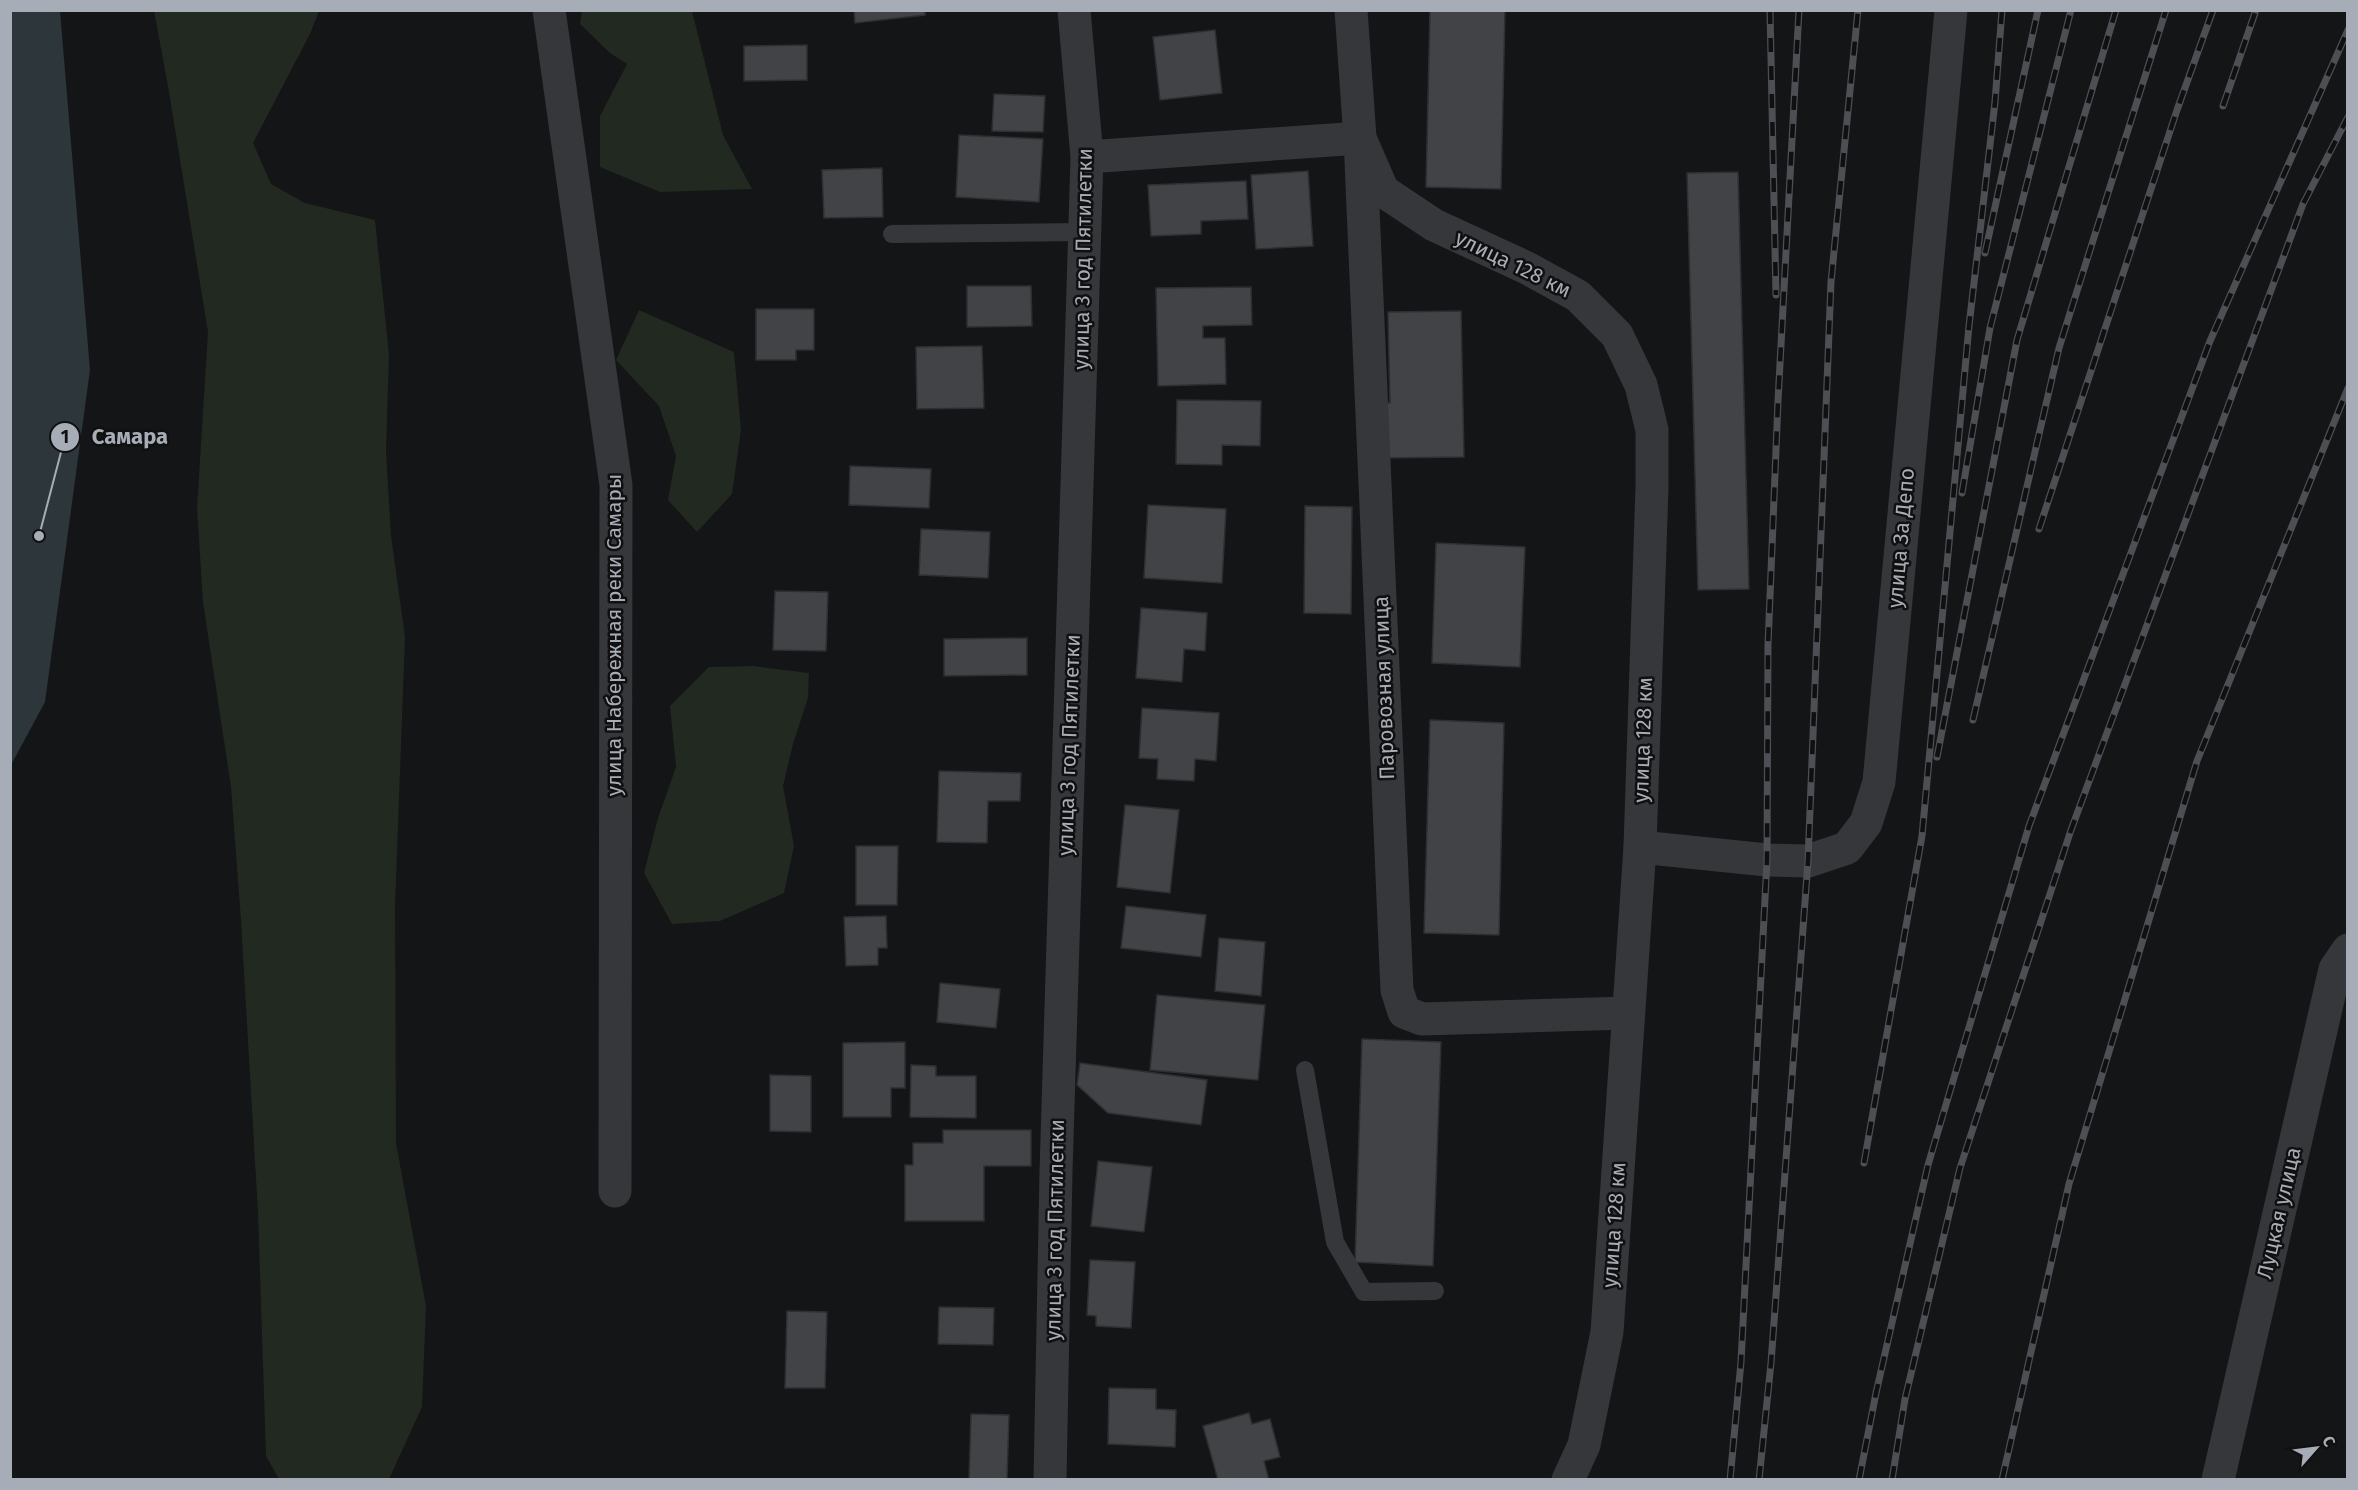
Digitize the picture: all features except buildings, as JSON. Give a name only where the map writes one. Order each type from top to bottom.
[{"type":"street","name":"улица Набережная реки Самары","points":[[549,10],[616,485],[615,1191]]},
{"type":"street","name":"улица 3 год Пятилетки","points":[[1050,1479],[1056,1173],[1087,157],[1074,10]]},
{"type":"street","points":[[1087,157],[1360,138],[1351,10]]},
{"type":"street","name":"улица За Депо","points":[[1640,847],[1767,860],[1808,861],[1847,848],[1866,823],[1879,782],[1950,10]]},
{"type":"street","name":"улица 128 км","points":[[1360,138],[1383,191],[1434,225],[1527,268],[1578,296],[1617,335],[1641,385],[1652,430],[1640,847],[1607,1332],[1584,1445],[1568,1479]]},
{"type":"street","name":"Паровозная улица","points":[[1360,138],[1397,990],[1404,1012],[1422,1019],[1628,1013]]},
{"type":"street","name":"Луцкая улица","points":[[2218,1479],[2335,969],[2348,951]]},
{"type":"lane","points":[[892,234],[1084,232]]},
{"type":"lane","points":[[1305,1070],[1335,1242],[1364,1292],[1435,1291]]},
{"type":"shaded area","points":[[11,10],[60,11],[90,370],[45,702],[11,765]]},
{"type":"shaded area","points":[[582,10],[692,11],[723,135],[752,189],[660,192],[600,167],[600,116],[627,64],[610,53],[580,24]]},
{"type":"shaded area","points":[[154,11],[319,11],[310,34],[253,143],[271,184],[305,203],[375,220],[389,354],[386,451],[391,536],[405,637],[395,906],[396,1143],[426,1306],[422,1407],[389,1479],[279,1479],[266,1456],[258,1213],[241,921],[231,787],[203,602],[197,508],[208,332]]},
{"type":"shaded area","points":[[639,310],[734,352],[741,430],[732,494],[697,532],[668,500],[676,456],[659,406],[616,360]]},
{"type":"shaded area","points":[[753,666],[809,673],[808,698],[793,744],[783,786],[794,846],[784,893],[720,921],[672,924],[644,873],[658,818],[676,767],[670,706],[709,667]]},
{"type":"railway","points":[[1770,10],[1776,295]]},
{"type":"railway","points":[[1730,1480],[1741,1362],[1767,860],[1768,645],[1778,401],[1799,10]]},
{"type":"railway","points":[[1759,1480],[1771,1363],[1808,861],[1831,282],[1858,10]]},
{"type":"railway","points":[[1864,1163],[1922,836],[1969,326],[1995,102],[2002,10]]},
{"type":"railway","points":[[1985,253],[2038,10]]},
{"type":"railway","points":[[1962,493],[1990,328],[2071,10]]},
{"type":"railway","points":[[1937,757],[2017,340],[2116,10]]},
{"type":"railway","points":[[1973,720],[2059,348],[2166,10]]},
{"type":"railway","points":[[2039,529],[2177,110],[2213,10]]},
{"type":"railway","points":[[2223,106],[2256,10]]},
{"type":"railway","points":[[1859,1480],[1876,1393],[1928,1165],[2029,826],[2210,341],[2348,30]]},
{"type":"railway","points":[[1892,1480],[1905,1399],[1960,1168],[2071,830],[2303,204],[2348,117]]},
{"type":"railway","points":[[2002,1480],[2069,1184],[2197,761],[2348,388]]},
{"type":"place","name":"Самара","points":[[39,536]]}]
